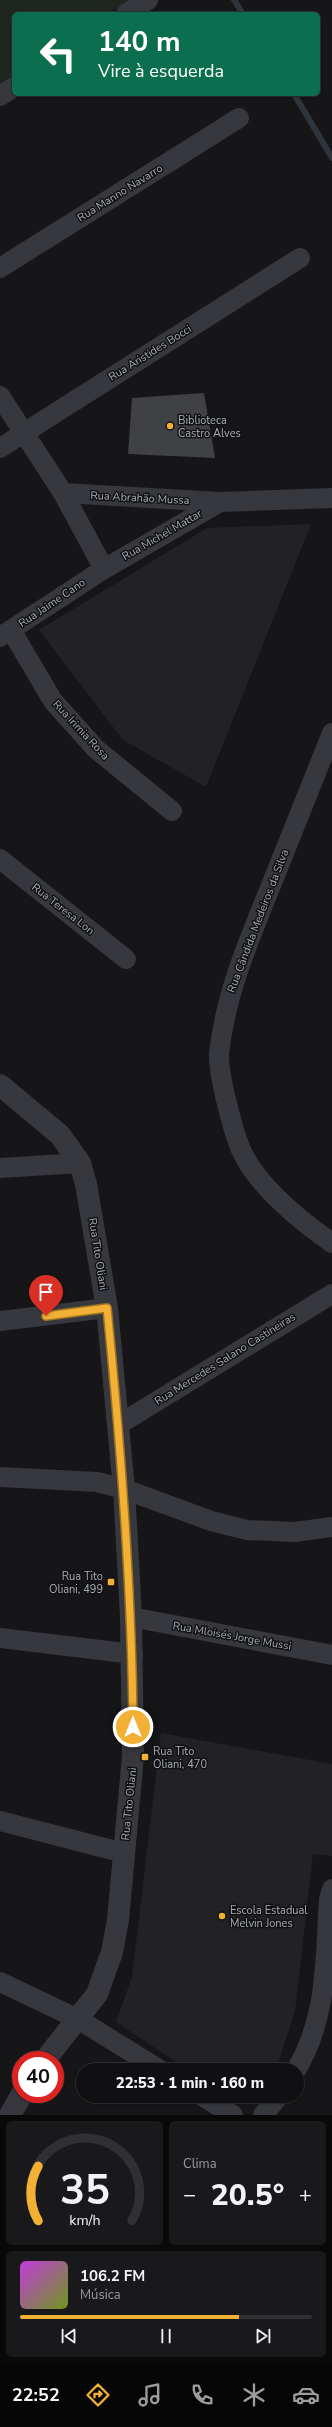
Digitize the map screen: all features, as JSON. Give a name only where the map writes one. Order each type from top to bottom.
[{"type":"street","points":[[129,12],[148,0]]},
{"type":"street","points":[[0,96],[12,87]]},
{"type":"street","name":"Rua Manno Navarro","points":[[0,268],[239,118]]},
{"type":"street","name":"Rua Aristides Bocci","points":[[0,448],[300,258]]},
{"type":"street","points":[[0,396],[63,493],[104,569]]},
{"type":"street","name":"Rua Abrahão Mussa","points":[[63,493],[220,502],[332,498]]},
{"type":"street","name":"Rua Michel Mattar","points":[[104,569],[220,502]]},
{"type":"street","name":"Rua Jaime Cano","points":[[6,634],[104,569]]},
{"type":"street","name":"Rua Irimia Rosa","points":[[6,634],[59,707],[96,749],[133,781],[172,811]]},
{"type":"street","name":"Rua Cândida Medeiros da Silva","points":[[332,733],[244,953],[229,998],[219,1056],[231,1123],[243,1155],[266,1185],[306,1224],[332,1243]]},
{"type":"street","name":"Rua Teresa Lon","points":[[0,859],[126,959]]},
{"type":"street","name":"Rua Tito Oliani","points":[[0,1085],[60,1135],[80,1163],[86,1184],[107,1308],[124,1489],[131,1617],[133,1654],[133,1756],[118,1920],[112,1952],[97,1994],[52,2051]]},
{"type":"street","points":[[0,1168],[80,1163]]},
{"type":"street","name":"Rua Mercedes Salano Castineiras","points":[[118,1425],[332,1294]]},
{"type":"street","points":[[0,1321],[107,1308]]},
{"type":"street","points":[[0,1477],[97,1482],[124,1489],[210,1520],[247,1530],[295,1532],[332,1527]]},
{"type":"street","name":"Rua Mloisés Jorge Mussi","points":[[131,1617],[332,1655]]},
{"type":"street","points":[[0,1638],[133,1654]]},
{"type":"street","points":[[0,1821],[124,1853]]},
{"type":"street","points":[[300,2063],[310,2046],[322,2005],[331,1894]]},
{"type":"street","points":[[0,1982],[78,2019],[149,2063]]},
{"type":"street","points":[[10,2115],[17,2103]]},
{"type":"street","points":[[213,2103],[233,2115]]},
{"type":"street","points":[[263,2115],[273,2103]]},
{"type":"shaded area","points":[[0,0],[130,0],[112,12],[12,12],[12,78],[0,86]]},
{"type":"shaded area","points":[[311,524],[206,787],[123,740],[39,630],[207,528]]},
{"type":"shaded area","name":"Escola Estadual Melvin Jones","points":[[161,1733],[332,1764],[332,1856],[313,1854],[295,2011],[278,2063],[178,2063],[116,2022],[132,1977]]},
{"type":"building","name":"Biblioteca Castro Alves","points":[[204,393],[215,458],[128,454],[132,398]]},
{"type":"waterway","points":[[234,0],[242,12]]},
{"type":"waterway","points":[[295,96],[332,158]]},
{"type":"place","name":"Biblioteca Castro Alves","points":[[170,426]]},
{"type":"place","name":"Rua Tito Oliani, 499","points":[[111,1582]]},
{"type":"place","name":"Rua Tito Oliani, 470","points":[[145,1757]]},
{"type":"place","name":"Escola Estadual Melvin Jones","points":[[222,1916]]},
{"type":"route","points":[[46,1316],[107,1308],[124,1489],[131,1603],[133,1727]]}]
